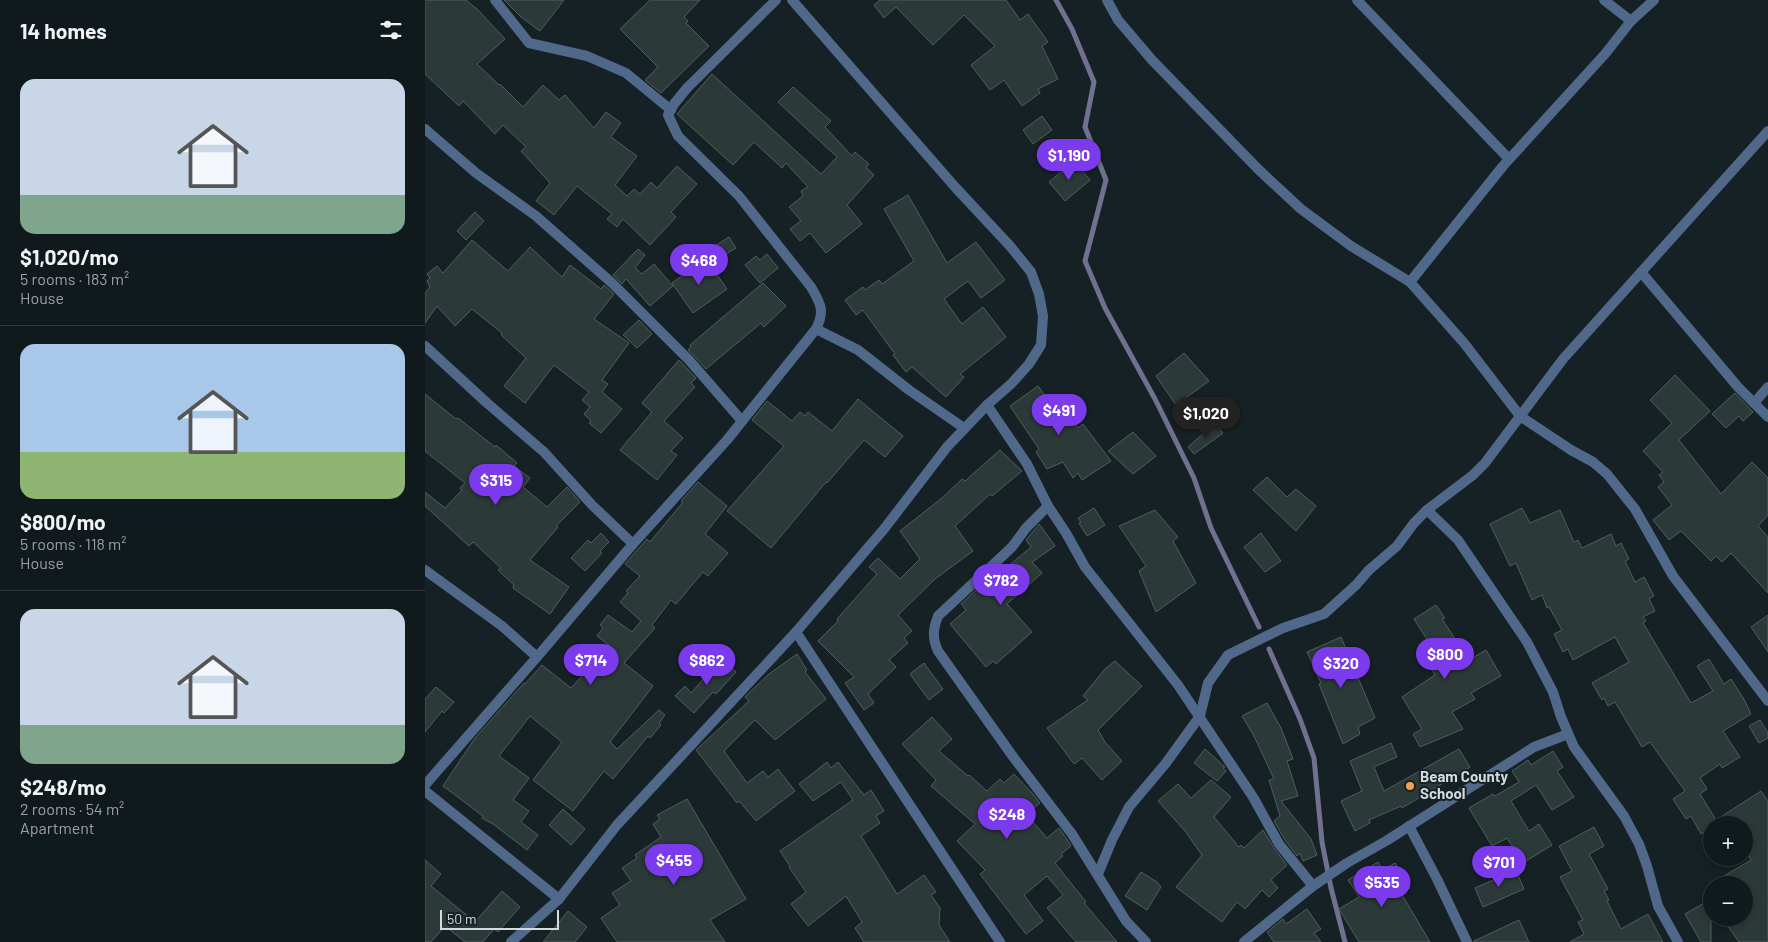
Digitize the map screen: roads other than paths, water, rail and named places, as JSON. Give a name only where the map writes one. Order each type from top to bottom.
[{"type":"street","points":[[495,0],[529,43],[587,56],[626,73],[671,110]]},
{"type":"street","points":[[425,785],[537,658],[633,544],[695,476],[816,330],[821,318],[820,303],[811,287],[739,196],[678,136],[668,116],[674,104],[687,88],[776,0]]},
{"type":"street","points":[[511,942],[559,899],[617,825],[796,632],[885,529],[947,447],[987,405],[1011,384],[1029,364],[1041,345],[1043,316],[1039,294],[1031,272],[792,0]]},
{"type":"street","points":[[1107,0],[1119,20],[1152,60],[1259,170],[1301,209],[1351,246],[1411,282],[1464,343],[1520,416],[1571,450],[1593,462],[1607,474],[1635,509],[1673,576],[1768,701]]},
{"type":"street","points":[[1357,0],[1509,159]]},
{"type":"street","points":[[1604,0],[1631,21]]},
{"type":"street","points":[[1411,282],[1509,159],[1599,61],[1631,21],[1654,0]]},
{"type":"street","points":[[425,129],[476,173],[536,216],[612,283],[689,360],[742,421]]},
{"type":"street","points":[[1098,874],[1112,840],[1129,807],[1166,763],[1200,716],[1208,683],[1228,655],[1283,628],[1324,614],[1356,585],[1369,570],[1397,546],[1427,510],[1473,475],[1485,462],[1563,359],[1768,131]]},
{"type":"street","points":[[1641,272],[1738,387],[1768,417]]},
{"type":"street","points":[[816,330],[858,350],[909,390],[964,428]]},
{"type":"street","points":[[425,346],[544,452],[592,506],[633,544]]},
{"type":"street","points":[[1754,403],[1768,387]]},
{"type":"street","points":[[987,405],[1027,464],[1048,506],[1066,532],[1085,567],[1178,685],[1200,716],[1253,797],[1279,844],[1318,883]]},
{"type":"street","points":[[1048,506],[1025,528],[1012,547],[938,616],[934,626],[934,642],[938,651],[1014,758],[1072,834],[1126,920],[1147,942]]},
{"type":"street","points":[[1427,510],[1458,540],[1527,642],[1553,692],[1574,747],[1624,816],[1639,844],[1657,906],[1678,942]]},
{"type":"street","points":[[425,570],[502,626],[537,658]]},
{"type":"street","points":[[796,632],[1000,942]]},
{"type":"street","points":[[1244,942],[1337,870],[1534,747],[1568,734]]},
{"type":"street","points":[[425,792],[559,899]]},
{"type":"street","points":[[1409,826],[1467,942]]},
{"type":"waterway","points":[[1056,0],[1072,29],[1094,82],[1085,127],[1106,180],[1085,261],[1105,308],[1155,399],[1194,478],[1211,528],[1259,627]]},
{"type":"waterway","points":[[1269,649],[1300,719],[1314,758],[1322,842],[1331,888],[1345,942]]},
{"type":"place","name":"Beam County School","points":[[1410,786]]}]
